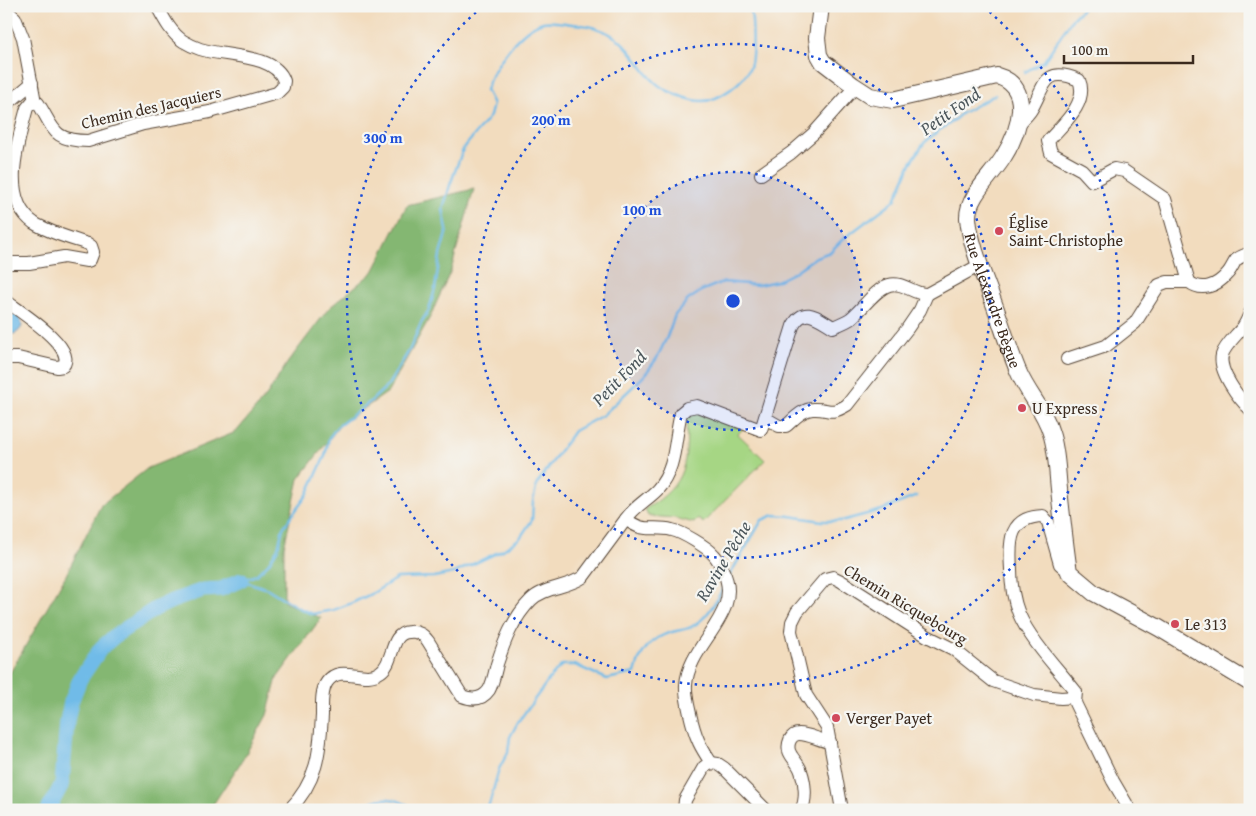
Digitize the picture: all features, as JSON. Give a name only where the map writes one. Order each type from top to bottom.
[{"type":"main road","name":"Rue Alexandre Bègue","points":[[821,6],[817,38],[819,54],[828,67],[870,96],[893,100],[997,76],[1006,78],[1018,92],[1020,107],[1016,127],[1004,156],[976,196],[968,213],[969,224],[980,265],[1020,374],[1042,410],[1051,434],[1055,451],[1069,572]]},
{"type":"main road","points":[[1069,572],[1094,593],[1159,628],[1250,683]]},
{"type":"street","name":"Chemin des Jacquiers","points":[[35,102],[40,105],[48,123],[61,136],[78,141],[88,141],[144,124],[210,112],[277,93],[283,88],[284,81],[278,71],[259,60],[211,52],[191,46],[180,39],[172,31],[158,6]]},
{"type":"street","points":[[6,10],[15,18],[23,38],[35,102],[29,104],[27,108],[9,175],[10,194],[22,214],[33,223],[88,244],[94,252],[90,260],[87,261],[64,257],[29,263],[6,263]]},
{"type":"street","points":[[1016,127],[1031,111],[1043,84],[1053,76],[1067,75],[1079,80],[1083,89],[1079,102],[1074,112],[1048,141],[1051,153],[1082,170],[1092,181],[1114,169],[1124,171],[1165,199],[1189,282]]},
{"type":"street","points":[[6,105],[32,83]]},
{"type":"street","points":[[761,174],[814,133],[855,87]]},
{"type":"street","points":[[1067,359],[1106,346],[1135,323],[1159,286],[1167,282],[1189,282],[1196,287],[1204,288],[1216,284],[1227,274],[1237,259],[1250,253]]},
{"type":"street","points":[[289,810],[307,788],[314,771],[320,744],[322,697],[326,683],[333,676],[345,672],[369,676],[382,672],[387,665],[398,636],[405,632],[416,631],[428,641],[462,696],[475,699],[483,696],[489,690],[503,645],[513,624],[531,600],[542,592],[575,582],[583,577],[634,508],[656,490],[668,474],[676,450],[681,413],[687,408],[697,406],[761,430],[797,318],[804,315],[812,315],[833,327],[850,319],[880,290],[890,285],[899,285],[920,295],[927,294],[980,265]]},
{"type":"street","points":[[765,418],[779,426],[786,426],[805,411],[812,409],[836,412],[847,405],[907,329],[920,310],[927,294]]},
{"type":"street","points":[[6,301],[58,343],[66,359],[62,366],[57,367],[18,358],[6,358]]},
{"type":"street","points":[[1250,314],[1222,356],[1223,368],[1235,392],[1250,409]]},
{"type":"street","points":[[1069,572],[1060,564],[1048,522],[1043,516],[1032,516],[1022,521],[1012,535],[1010,543],[1012,589],[1019,614],[1030,634],[1076,692],[1076,703],[1113,781],[1130,810]]},
{"type":"street","points":[[626,519],[634,526],[674,530],[682,534],[715,556],[726,577],[729,587],[729,599],[707,639],[693,659],[688,670],[686,685],[698,741],[711,763]]},
{"type":"street","name":"Chemin Ricquebourg","points":[[842,810],[827,727],[806,695],[790,631],[797,612],[825,579],[833,577],[841,581],[928,636],[953,649],[993,681],[1034,695],[1061,698],[1076,697]]},
{"type":"street","points":[[801,810],[804,805],[805,796],[802,772],[790,755],[788,748],[790,740],[792,736],[799,734],[830,742]]},
{"type":"street","points":[[684,810],[685,800],[704,767],[711,763],[718,764],[724,768],[766,810]]},
{"type":"green space","points":[[474,189],[451,270],[430,317],[388,392],[340,425],[299,479],[284,547],[284,602],[321,618],[277,678],[267,715],[243,759],[212,806],[206,810],[6,810],[6,680],[66,575],[101,505],[148,468],[236,432],[267,395],[288,362],[329,308],[373,272],[407,205]]},
{"type":"green space","points":[[698,413],[714,420],[715,417],[743,429],[738,434],[765,460],[703,523],[698,518],[694,523],[675,518],[648,516],[645,509],[670,490],[682,470],[686,445],[686,415]]},
{"type":"water","points":[[12,313],[20,318],[22,326],[17,332],[11,334],[6,333],[6,315]]},
{"type":"waterway","points":[[243,580],[256,575],[268,564],[278,548],[283,528],[307,495],[325,456],[329,438],[337,427],[370,402],[388,385],[409,351],[429,310],[435,289],[440,255],[447,230],[443,209],[450,185],[463,149],[490,116],[493,104],[486,90],[494,71],[508,50],[525,32],[546,21],[591,27],[609,33],[619,40],[659,86],[688,99],[697,101],[709,100],[730,90],[742,79],[750,67],[753,37],[750,6]]},
{"type":"waterway","name":"Petit Fond","points":[[1025,72],[1044,61],[1073,18],[1085,6]]},
{"type":"waterway","name":"Petit Fond","points":[[241,580],[268,589],[312,614],[333,610],[352,603],[397,578],[434,577],[454,573],[503,550],[520,538],[532,520],[533,501],[537,484],[574,431],[603,415],[644,376],[657,358],[675,315],[688,300],[703,290],[723,282],[758,285],[777,281],[793,273],[816,257],[830,252],[843,239],[895,200],[911,163],[924,143],[962,113],[995,95]]},
{"type":"waterway","name":"Ravine Pêche","points":[[729,576],[762,520],[774,515],[822,521],[841,521],[882,510],[917,496]]},
{"type":"waterway","points":[[48,810],[62,784],[67,721],[71,702],[80,679],[101,648],[116,635],[155,609],[203,590],[221,589],[241,580]]},
{"type":"waterway","name":"Ravine Pêche","points":[[486,810],[499,769],[508,752],[510,737],[518,722],[550,678],[562,665],[575,665],[607,679],[635,673],[643,652],[652,642],[664,635],[697,624],[710,610],[723,588]]},
{"type":"waterway","name":"Ravine Pêche","points":[[357,810],[380,799],[393,799],[416,810]]},
{"type":"place","name":"Église Saint-Christophe","points":[[999,231]]},
{"type":"place","name":"U Express","points":[[1022,408]]},
{"type":"place","name":"Le 313","points":[[1175,624]]},
{"type":"place","name":"Verger Payet","points":[[836,718]]}]
